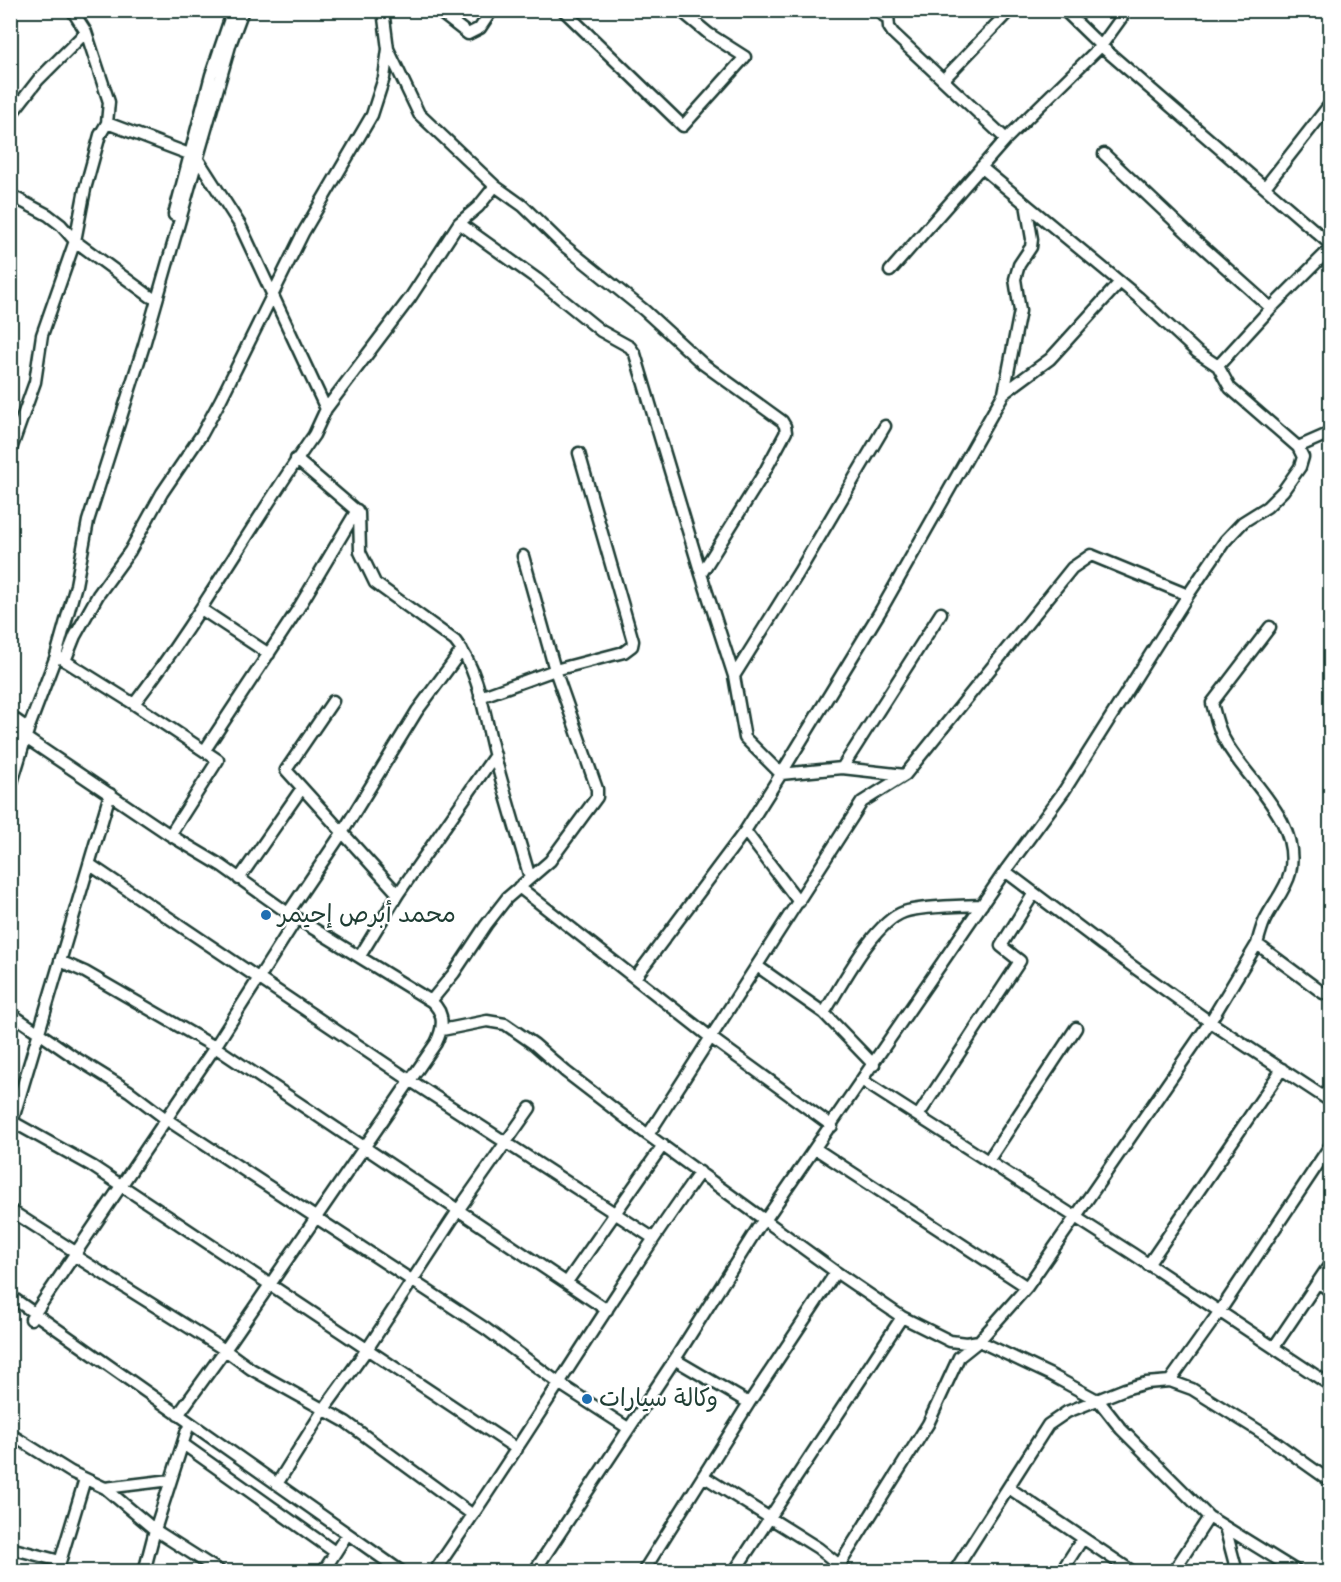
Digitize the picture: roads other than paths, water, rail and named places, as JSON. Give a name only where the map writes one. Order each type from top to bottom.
[{"type":"street","points":[[10,452],[35,382],[42,335],[75,241],[85,189],[100,135],[107,123],[109,102],[86,32],[72,10]]},
{"type":"street","points":[[60,658],[88,521],[144,345],[214,65],[233,10]]},
{"type":"street","points":[[10,789],[23,732],[49,655],[69,583],[82,519],[193,156],[243,10]]},
{"type":"street","points":[[10,762],[60,658],[98,596],[130,551],[162,493],[202,434],[303,233],[372,115],[384,78],[388,49],[383,10]]},
{"type":"street","points":[[437,10],[468,34],[473,34],[492,10]]},
{"type":"street","points":[[563,10],[683,126],[745,57],[709,34],[680,10]]},
{"type":"street","points":[[889,10],[884,16],[888,15],[889,27],[893,33],[1006,139]]},
{"type":"street","points":[[944,79],[1010,10]]},
{"type":"street","points":[[1064,10],[1101,46],[1265,187],[1330,247],[1218,366]]},
{"type":"street","points":[[890,271],[1006,139],[1101,46],[1127,10]]},
{"type":"street","points":[[10,117],[38,80],[86,32]]},
{"type":"street","points":[[388,49],[419,114],[495,186],[523,206],[562,244],[644,309],[703,364],[782,421],[785,426],[786,432],[764,473],[701,574]]},
{"type":"street","points":[[1265,187],[1330,104]]},
{"type":"street","points":[[107,123],[193,156],[240,225],[274,293],[326,408]]},
{"type":"street","points":[[1104,154],[1271,309]]},
{"type":"street","points":[[534,1572],[683,1347],[759,1226],[766,1220],[816,1149],[1005,871],[1064,791],[1188,595],[1225,541],[1243,522],[1267,507],[1283,491],[1300,467],[1303,457],[1298,447],[1230,388],[1218,366],[1197,352],[1120,282],[981,167]]},
{"type":"street","points":[[134,704],[159,672],[296,459],[314,435],[326,408],[410,298],[459,223],[478,207],[495,186]]},
{"type":"street","points":[[10,195],[48,215],[75,241],[151,297]]},
{"type":"street","points":[[635,978],[745,831],[782,774],[881,610],[1004,393],[1020,311],[1015,279],[1019,264],[1031,247],[1032,239],[1026,204]]},
{"type":"street","points":[[459,223],[545,285],[601,331],[630,347],[635,354],[734,676],[745,738],[782,774],[842,768],[904,774]]},
{"type":"street","points":[[1004,393],[1050,359],[1120,282]]},
{"type":"street","points":[[10,415],[21,422]]},
{"type":"street","points":[[734,676],[799,572],[885,426]]},
{"type":"street","points":[[1298,447],[1330,433]]},
{"type":"street","points":[[480,697],[555,670],[624,652],[632,646],[633,641],[579,453]]},
{"type":"street","points":[[296,459],[357,510],[361,517],[360,552],[375,583],[455,641],[462,650],[480,697],[530,878]]},
{"type":"street","points":[[205,750],[269,654],[357,510]]},
{"type":"street","points":[[648,1135],[862,802],[904,774],[1072,568],[1091,555],[1188,595]]},
{"type":"street","points":[[431,1001],[454,973],[507,898],[550,861],[596,801],[598,793],[555,670],[523,556]]},
{"type":"street","points":[[201,609],[269,654]]},
{"type":"street","points":[[842,768],[941,613]]},
{"type":"street","points":[[703,1476],[818,1548],[841,1570],[928,1424],[959,1357],[979,1341],[1027,1287],[1210,1022],[1257,944],[1263,923],[1289,876],[1293,854],[1287,832],[1277,812],[1227,745],[1218,728],[1212,703],[1270,627]]},
{"type":"street","points":[[33,1316],[215,1047],[260,977],[292,916],[417,711],[462,650]]},
{"type":"street","points":[[60,658],[218,760],[170,835]]},
{"type":"street","points":[[333,701],[286,770],[398,894]]},
{"type":"street","points":[[10,716],[23,732],[110,795],[292,916],[437,1005],[443,1020],[442,1030],[436,1042],[411,1081],[178,1415]]},
{"type":"street","points":[[360,956],[398,894],[495,755]]},
{"type":"street","points":[[239,879],[302,788]]},
{"type":"street","points":[[110,795],[12,1125],[92,1166],[518,1449]]},
{"type":"street","points":[[745,831],[799,902]]},
{"type":"street","points":[[89,864],[504,1143],[653,1238]]},
{"type":"street","points":[[1005,871],[1210,1022],[1330,1101]]},
{"type":"street","points":[[519,887],[710,1037],[831,1126]]},
{"type":"street","points":[[918,1116],[1020,961],[1001,946],[1034,893]]},
{"type":"street","points":[[824,1013],[872,939],[890,918],[906,911],[982,905]]},
{"type":"street","points":[[1257,944],[1328,995]]},
{"type":"street","points":[[60,961],[85,972],[215,1047],[608,1310]]},
{"type":"street","points":[[757,966],[824,1013],[874,1065]]},
{"type":"street","points":[[10,1013],[315,1218],[486,1329],[560,1384],[628,1428]]},
{"type":"street","points":[[442,1030],[487,1021],[505,1024],[534,1044],[566,1072],[648,1135],[836,1272],[902,1317],[950,1341],[966,1343],[979,1341],[1052,1375],[1099,1401],[1121,1429],[1209,1517],[1298,1572]]},
{"type":"street","points":[[988,1161],[1076,1028]]},
{"type":"street","points":[[1148,1265],[1282,1069]]},
{"type":"street","points":[[863,1081],[1220,1311],[1330,1385]]},
{"type":"street","points":[[276,1484],[459,1209],[530,1108]]},
{"type":"street","points":[[567,1282],[663,1145]]},
{"type":"street","points":[[1170,1381],[1220,1311],[1330,1146]]},
{"type":"street","points":[[816,1149],[1027,1287]]},
{"type":"street","points":[[434,1572],[518,1449],[653,1238],[700,1172]]},
{"type":"street","points":[[10,1210],[225,1350],[251,1370],[324,1409],[375,1443],[473,1515]]},
{"type":"street","points":[[540,1572],[765,1230],[766,1220]]},
{"type":"street","points":[[1274,1347],[1330,1264]]},
{"type":"street","points":[[643,1572],[749,1403],[836,1272]]},
{"type":"street","points":[[1318,1282],[1330,1291]]},
{"type":"street","points":[[10,1296],[33,1316],[187,1430],[389,1572]]},
{"type":"street","points":[[10,1304],[33,1316],[178,1415],[402,1572]]},
{"type":"street","points":[[734,1572],[902,1317]]},
{"type":"street","points":[[679,1362],[749,1403]]},
{"type":"street","points":[[954,1572],[1048,1425],[1067,1412],[1146,1383],[1170,1381],[1192,1389],[1264,1434],[1330,1481]]},
{"type":"street","points":[[144,1572],[187,1430]]},
{"type":"street","points":[[10,1434],[85,1479],[105,1488],[155,1530],[221,1572]]},
{"type":"street","points":[[183,1444],[335,1552]]},
{"type":"street","points":[[10,1548],[58,1566],[85,1479]]},
{"type":"street","points":[[105,1488],[171,1480]]},
{"type":"street","points":[[1009,1488],[1133,1572]]},
{"type":"street","points":[[1173,1572],[1209,1517]]},
{"type":"street","points":[[1225,1527],[1237,1572]]},
{"type":"street","points":[[1061,1572],[1083,1538]]},
{"type":"street","points":[[328,1570],[335,1552],[344,1539]]},
{"type":"place","name":"محمد أبرص إحيمر","points":[[266,915]]},
{"type":"place","name":"وكالة سيارات","points":[[587,1399]]}]
